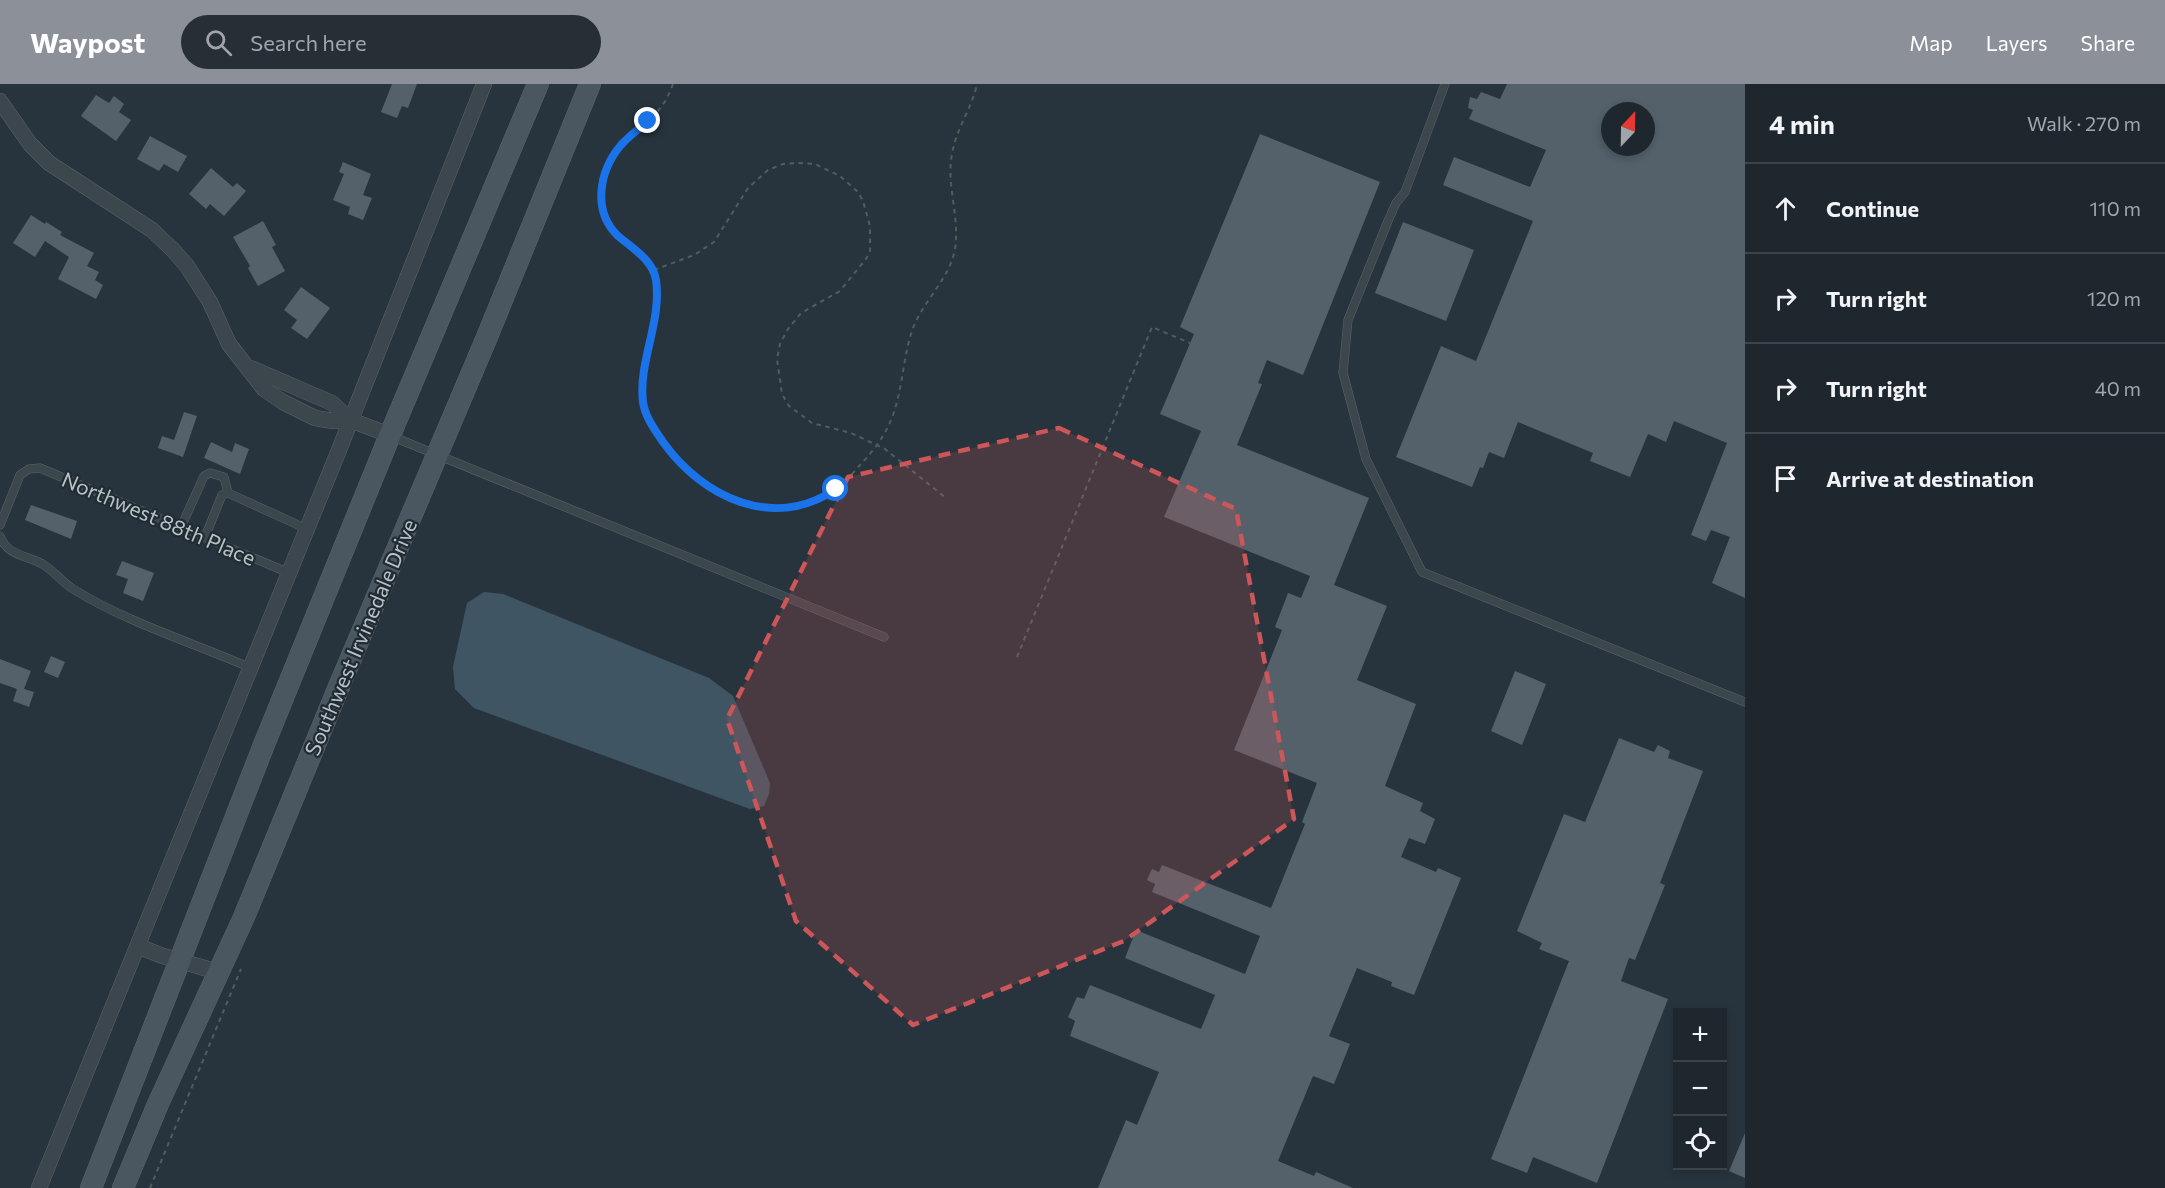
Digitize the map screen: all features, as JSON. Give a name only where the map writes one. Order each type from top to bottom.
[{"type":"main road","points":[[91,1188],[182,960],[265,742],[390,435],[538,84]]},
{"type":"main road","name":"Southwest Irvinedale Drive","points":[[123,1188],[158,1104],[244,917],[590,84]]},
{"type":"street","points":[[39,1188],[351,420],[484,84]]},
{"type":"street","points":[[0,101],[30,144],[49,163],[152,230],[173,250],[187,266],[210,302],[229,344],[249,367],[332,403],[351,420],[390,435]]},
{"type":"street","points":[[138,946],[218,972]]},
{"type":"lane","points":[[1445,84],[1405,192],[1396,203],[1348,320],[1343,373],[1366,459],[1397,525],[1422,572],[1745,702]]},
{"type":"lane","points":[[390,435],[884,637]]},
{"type":"lane","name":"Northwest 88th Place","points":[[0,525],[20,475],[29,469],[40,468],[289,573]]},
{"type":"lane","points":[[181,527],[204,476],[210,473],[224,477],[228,493]]},
{"type":"lane","points":[[205,537],[222,495],[228,493],[307,529]]},
{"type":"lane","points":[[0,537],[3,544],[16,555],[44,565],[71,588],[111,610],[250,668]]},
{"type":"path","points":[[673,84],[663,105],[621,146],[607,170],[601,190],[601,207],[608,223],[644,258],[653,270],[656,279],[656,315],[645,370],[643,402],[647,417],[670,451],[684,468],[698,479],[732,499],[753,506],[780,508],[805,505],[826,496],[836,489],[878,445],[896,404],[915,325],[946,273],[955,248],[950,169],[952,153],[977,84]]},
{"type":"path","points":[[653,270],[705,249],[714,242],[748,188],[768,170],[783,164],[815,164],[840,176],[858,192],[866,207],[870,226],[870,251],[840,291],[801,313],[788,328],[780,344],[777,358],[782,394],[789,405],[812,423],[851,433],[878,445],[926,480],[946,498]]},
{"type":"path","points":[[1017,657],[1152,327],[1191,343]]},
{"type":"highlighted area","points":[[1059,428],[1236,509],[1294,819],[1124,941],[913,1025],[796,921],[727,719],[848,477]]},
{"type":"water","points":[[484,592],[503,594],[709,678],[733,696],[770,783],[769,794],[764,806],[750,809],[474,708],[455,689],[453,667],[467,603]]},
{"type":"building","points":[[392,84],[417,84],[408,108],[402,106],[397,118],[381,112]]},
{"type":"building","points":[[1507,84],[1745,84],[1745,598],[1712,583],[1730,537],[1711,530],[1706,541],[1691,535],[1727,443],[1674,421],[1666,442],[1648,434],[1630,477],[1590,461],[1593,453],[1518,422],[1504,458],[1489,452],[1472,487],[1396,457],[1441,346],[1476,361],[1533,221],[1443,185],[1454,157],[1530,187],[1546,150],[1469,119],[1473,110],[1468,108],[1470,97],[1477,99],[1481,92],[1500,99]]},
{"type":"building","points":[[96,95],[109,103],[114,96],[124,104],[119,112],[131,120],[116,141],[81,116]]},
{"type":"building","points":[[1260,134],[1380,182],[1303,375],[1267,360],[1258,383],[1262,384],[1237,445],[1369,498],[1334,585],[1387,606],[1357,680],[1416,704],[1385,786],[1423,803],[1420,811],[1435,819],[1425,844],[1409,838],[1401,857],[1436,872],[1438,868],[1461,878],[1414,995],[1391,986],[1392,982],[1357,968],[1329,1036],[1350,1044],[1334,1084],[1313,1076],[1278,1161],[1314,1176],[1316,1172],[1353,1188],[1098,1188],[1126,1120],[1137,1125],[1159,1072],[1070,1036],[1075,1021],[1068,1017],[1077,997],[1084,999],[1090,985],[1201,1029],[1215,995],[1125,958],[1136,930],[1245,974],[1260,936],[1152,892],[1155,884],[1147,880],[1152,869],[1159,872],[1162,865],[1271,908],[1305,824],[1302,822],[1317,783],[1234,750],[1282,630],[1275,627],[1288,593],[1301,598],[1310,576],[1164,517],[1201,431],[1160,414],[1194,334],[1180,327]]},
{"type":"building","points":[[150,136],[187,156],[178,172],[164,164],[159,171],[137,159]]},
{"type":"building","points":[[343,162],[371,174],[363,195],[372,198],[363,220],[348,214],[350,207],[333,200],[344,174],[339,172]]},
{"type":"building","points":[[211,168],[233,187],[237,183],[246,191],[224,216],[210,204],[206,209],[189,194]]},
{"type":"building","points":[[31,215],[62,232],[60,235],[94,253],[87,266],[99,272],[95,280],[103,285],[96,299],[58,279],[69,257],[45,241],[35,257],[13,243]]},
{"type":"building","points":[[263,221],[276,245],[272,247],[285,271],[258,286],[248,268],[250,266],[233,237]]},
{"type":"building","points":[[1403,222],[1474,250],[1446,321],[1375,293]]},
{"type":"building","points":[[301,287],[330,308],[307,339],[291,328],[297,320],[284,310]]},
{"type":"building","points":[[184,412],[197,416],[183,457],[158,448],[162,436],[174,440]]},
{"type":"building","points":[[211,442],[232,452],[235,443],[249,449],[240,474],[204,458]]},
{"type":"building","points":[[31,505],[77,521],[71,539],[25,520]]},
{"type":"building","points":[[122,561],[154,573],[143,601],[123,593],[128,579],[116,575]]},
{"type":"building","points":[[51,656],[65,662],[58,678],[44,672]]},
{"type":"building","points":[[0,659],[31,671],[24,689],[34,692],[29,707],[13,701],[17,689],[0,683]]},
{"type":"building","points":[[1515,671],[1546,684],[1522,745],[1491,731]]},
{"type":"building","points":[[1619,738],[1654,752],[1658,745],[1670,751],[1668,758],[1703,771],[1660,883],[1665,885],[1635,960],[1629,958],[1621,981],[1668,999],[1597,1183],[1533,1157],[1527,1173],[1491,1159],[1569,961],[1539,949],[1542,943],[1517,931],[1564,814],[1585,822]]},
{"type":"building","points":[[1745,1133],[1745,1178],[1729,1171]]},
{"type":"route","points":[[648,121],[621,146],[611,162],[601,190],[601,207],[608,223],[644,258],[653,270],[656,279],[656,315],[643,388],[643,402],[647,417],[684,468],[712,489],[732,499],[753,506],[780,508],[805,505],[836,489]]}]
